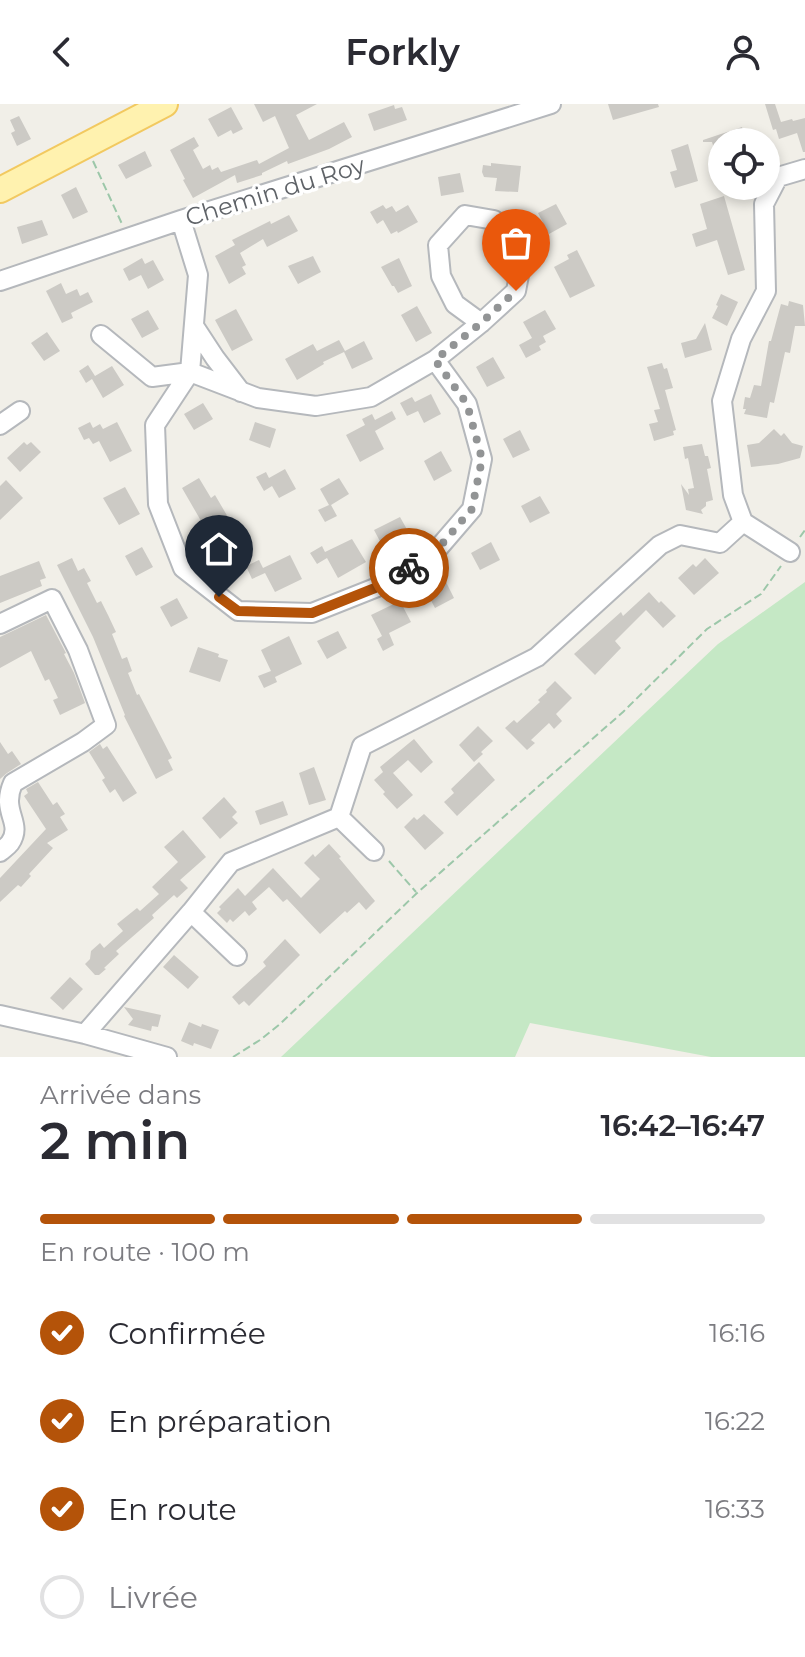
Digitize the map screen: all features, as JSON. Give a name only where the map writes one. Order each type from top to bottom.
[{"type":"main road","points":[[0,190],[165,104]]},
{"type":"street","name":"Chemin du Roy","points":[[0,281],[181,220],[551,104]]},
{"type":"street","points":[[790,552],[743,522],[733,495],[722,401],[741,339],[766,291],[764,204],[778,177],[805,169]]},
{"type":"street","points":[[101,335],[152,377],[190,372],[258,398],[316,406],[371,397],[435,360],[481,323],[516,291],[524,249],[494,220],[465,215],[438,245],[441,276],[455,304],[481,323]]},
{"type":"street","points":[[181,220],[198,275],[194,326],[190,372],[155,425],[158,504],[183,568],[238,611],[312,613],[375,588],[435,552],[472,509],[482,459],[467,404],[435,360]]},
{"type":"street","points":[[194,326],[241,392]]},
{"type":"street","points":[[0,425],[20,411]]},
{"type":"street","points":[[85,1034],[231,862],[339,817],[362,746],[537,657],[660,545],[680,535],[720,543],[743,522]]},
{"type":"street","points":[[0,624],[52,599],[78,650],[106,725],[6,790],[2,798],[2,812],[12,826],[13,835],[10,843],[0,852]]},
{"type":"street","points":[[339,817],[374,851]]},
{"type":"street","points":[[191,912],[237,956]]},
{"type":"street","points":[[0,1015],[167,1057]]},
{"type":"path","points":[[85,146],[129,237]]},
{"type":"path","points":[[233,1057],[280,1024],[417,893],[623,712],[707,629],[761,594],[805,530]]},
{"type":"path","points":[[374,851],[390,862],[417,893]]},
{"type":"green space","points":[[805,582],[805,1057],[711,1057],[530,1023],[515,1057],[281,1057],[718,644]]},
{"type":"building","points":[[254,104],[317,104],[296,115],[309,140],[344,122],[352,137],[329,149],[288,164],[287,161],[262,175],[237,183],[235,175],[193,198],[170,150],[194,137],[199,146],[193,150],[203,169],[210,165],[212,170],[218,167],[221,172],[257,160],[259,164],[289,148],[275,116],[263,122]]},
{"type":"building","points":[[608,104],[658,104],[659,107],[613,120]]},
{"type":"building","points":[[765,104],[775,104],[781,122],[805,118],[805,152],[797,133],[780,139],[780,128],[772,128]]},
{"type":"building","points":[[394,105],[395,109],[402,107],[407,120],[374,131],[368,114]]},
{"type":"building","points":[[231,107],[243,129],[233,134],[231,130],[218,137],[208,119]]},
{"type":"building","points":[[19,116],[31,139],[17,146],[11,133],[15,131],[10,120]]},
{"type":"building","points":[[688,144],[698,181],[675,188],[670,172],[677,170],[671,150]]},
{"type":"building","points":[[145,151],[152,166],[126,179],[118,165]]},
{"type":"building","points":[[491,163],[521,166],[518,192],[495,191],[497,178],[484,177],[482,172],[483,165],[491,166]]},
{"type":"building","points":[[460,173],[464,192],[441,196],[438,177]]},
{"type":"building","points":[[76,187],[88,212],[73,219],[61,195]]},
{"type":"building","points":[[725,200],[745,270],[728,275],[717,240],[696,247],[692,234],[707,229],[700,204]]},
{"type":"building","points":[[556,204],[567,224],[549,234],[538,213]]},
{"type":"building","points":[[383,205],[386,209],[392,206],[396,212],[408,205],[418,222],[391,234],[383,220],[377,224],[370,212]]},
{"type":"building","points":[[289,215],[298,231],[267,247],[263,239],[240,253],[246,265],[242,267],[246,274],[229,284],[215,256],[235,245],[232,240]]},
{"type":"building","points":[[42,220],[48,235],[22,244],[17,227]]},
{"type":"building","points":[[577,250],[595,286],[570,298],[554,267],[569,259],[567,255]]},
{"type":"building","points":[[313,256],[321,272],[298,284],[288,266]]},
{"type":"building","points":[[142,258],[145,264],[153,260],[164,280],[148,289],[141,275],[129,281],[123,269]]},
{"type":"building","points":[[399,258],[412,286],[398,293],[381,267]]},
{"type":"building","points":[[61,283],[66,294],[77,289],[80,296],[88,292],[93,302],[71,313],[73,318],[62,323],[46,291]]},
{"type":"building","points":[[721,294],[738,302],[727,326],[712,318]]},
{"type":"building","points":[[789,301],[803,305],[805,326],[795,326],[790,353],[785,352],[774,403],[770,402],[767,418],[744,414],[745,397],[750,398],[754,385],[761,386],[769,341],[781,304],[788,306]]},
{"type":"building","points":[[417,306],[432,333],[416,342],[401,315]]},
{"type":"building","points":[[236,309],[253,340],[232,351],[215,320]]},
{"type":"building","points":[[148,310],[159,329],[142,338],[131,319]]},
{"type":"building","points":[[545,310],[556,329],[543,336],[546,342],[539,346],[541,350],[526,358],[519,345],[532,338],[523,322]]},
{"type":"building","points":[[705,323],[712,350],[685,358],[681,343],[696,339]]},
{"type":"building","points":[[47,332],[60,351],[44,361],[31,343]]},
{"type":"building","points":[[339,340],[345,351],[364,341],[373,359],[352,369],[344,352],[297,380],[285,359],[313,344],[317,351]]},
{"type":"building","points":[[493,357],[505,378],[487,387],[476,367]]},
{"type":"building","points":[[662,363],[664,369],[667,368],[673,388],[665,390],[676,430],[673,431],[674,435],[654,441],[649,424],[658,422],[654,410],[660,409],[647,367]]},
{"type":"building","points":[[88,365],[95,376],[112,366],[124,385],[103,398],[92,379],[86,383],[79,371]]},
{"type":"building","points":[[431,394],[441,414],[424,423],[418,411],[407,416],[400,403],[412,397],[415,402]]},
{"type":"building","points":[[203,403],[213,419],[194,430],[184,414]]},
{"type":"building","points":[[392,411],[396,419],[375,431],[384,449],[360,462],[346,435],[365,425],[362,419],[372,414],[375,420]]},
{"type":"building","points":[[90,422],[93,428],[100,424],[103,429],[117,422],[132,451],[110,462],[99,441],[93,444],[89,438],[84,440],[78,428]]},
{"type":"building","points":[[255,422],[276,429],[270,448],[249,440]]},
{"type":"building","points":[[774,429],[781,436],[784,433],[792,443],[803,446],[800,458],[751,467],[747,445],[759,443]]},
{"type":"building","points":[[520,430],[530,450],[513,458],[503,439]]},
{"type":"building","points":[[24,442],[27,445],[31,442],[41,452],[20,472],[7,458]]},
{"type":"building","points":[[702,444],[711,468],[707,469],[713,500],[706,502],[701,510],[703,514],[686,510],[681,484],[689,495],[688,489],[694,488],[683,447]]},
{"type":"building","points":[[441,451],[452,471],[434,481],[424,461]]},
{"type":"building","points":[[285,469],[296,489],[279,498],[272,486],[264,491],[256,477],[266,472],[269,478]]},
{"type":"building","points":[[199,478],[211,498],[215,495],[232,524],[221,528],[230,547],[213,555],[203,535],[208,533],[182,488]]},
{"type":"building","points":[[339,478],[349,494],[331,505],[337,516],[325,522],[318,510],[329,505],[320,489]]},
{"type":"building","points":[[6,480],[23,498],[0,520],[0,486]]},
{"type":"building","points":[[125,487],[140,514],[119,525],[103,498]]},
{"type":"building","points":[[540,496],[550,513],[530,523],[521,506]]},
{"type":"building","points":[[400,517],[409,533],[383,547],[374,530]]},
{"type":"building","points":[[352,539],[366,562],[338,578],[327,558],[317,564],[310,553],[322,546],[325,552]]},
{"type":"building","points":[[491,542],[500,560],[480,570],[471,553]]},
{"type":"building","points":[[142,547],[153,567],[136,576],[125,556]]},
{"type":"building","points":[[290,555],[302,579],[275,592],[265,573],[252,579],[246,566],[259,560],[263,568]]},
{"type":"building","points":[[72,558],[78,571],[84,568],[91,581],[87,583],[97,603],[101,601],[108,615],[116,632],[112,634],[122,659],[127,657],[132,671],[128,673],[137,695],[172,758],[168,760],[173,770],[156,779],[124,716],[93,637],[57,565]]},
{"type":"building","points":[[705,558],[719,573],[694,595],[678,578]]},
{"type":"building","points":[[39,561],[46,578],[40,580],[42,586],[0,603],[0,576]]},
{"type":"building","points":[[445,580],[454,598],[435,608],[426,591]]},
{"type":"building","points":[[649,592],[676,616],[663,628],[646,610],[615,641],[621,648],[595,675],[574,654],[621,612],[623,616]]},
{"type":"building","points":[[177,598],[188,618],[171,627],[160,607]]},
{"type":"building","points":[[400,601],[411,622],[389,633],[394,645],[383,651],[377,639],[382,636],[371,615]]},
{"type":"building","points":[[46,615],[66,653],[85,703],[60,715],[53,700],[58,698],[49,679],[45,681],[31,651],[0,668],[0,637]]},
{"type":"building","points":[[338,631],[347,648],[327,659],[317,641]]},
{"type":"building","points":[[289,636],[302,664],[275,677],[277,682],[264,688],[258,676],[271,671],[261,650]]},
{"type":"building","points":[[198,647],[228,660],[220,682],[189,672]]},
{"type":"building","points":[[555,681],[572,698],[556,714],[562,721],[554,729],[549,723],[531,740],[535,743],[527,750],[505,728],[514,720],[517,723],[540,702],[538,700]]},
{"type":"building","points":[[478,726],[493,741],[474,762],[459,745]]},
{"type":"building","points":[[414,739],[433,762],[421,773],[408,760],[393,773],[413,795],[397,809],[374,780],[383,772],[380,767]]},
{"type":"building","points":[[0,742],[8,754],[12,751],[21,764],[0,779]]},
{"type":"building","points":[[100,744],[103,749],[107,746],[137,793],[123,802],[115,789],[110,793],[89,752]]},
{"type":"building","points":[[479,762],[495,780],[457,816],[444,802],[454,793],[451,789]]},
{"type":"building","points":[[314,767],[326,800],[309,805],[299,773]]},
{"type":"building","points":[[38,782],[53,805],[57,802],[65,814],[60,817],[68,830],[47,843],[53,848],[29,874],[31,876],[0,902],[0,878],[46,829],[24,796],[28,793],[26,789]]},
{"type":"building","points":[[224,797],[237,812],[232,817],[238,823],[220,839],[202,818]]},
{"type":"building","points":[[283,801],[288,815],[260,825],[255,811]]},
{"type":"building","points":[[424,814],[444,833],[425,850],[404,827],[414,817],[417,820]]},
{"type":"building","points":[[183,830],[206,857],[180,880],[188,888],[177,898],[174,895],[152,915],[154,918],[116,951],[119,954],[106,969],[95,975],[85,964],[90,959],[91,951],[100,943],[104,948],[123,931],[117,924],[137,908],[140,911],[159,894],[152,887],[178,862],[164,847]]},
{"type":"building","points":[[329,844],[375,901],[366,910],[359,902],[320,934],[287,899],[283,902],[269,887],[252,902],[257,909],[249,916],[245,911],[233,922],[230,919],[227,923],[217,913],[238,888],[245,896],[273,868],[301,898],[320,879],[304,863]]},
{"type":"building","points":[[285,939],[300,955],[249,1006],[244,1001],[239,1005],[232,997],[266,966],[263,962]]},
{"type":"building","points":[[174,955],[199,977],[188,989],[163,967]]},
{"type":"building","points":[[70,977],[83,989],[63,1010],[50,998]]},
{"type":"building","points":[[124,1007],[161,1015],[158,1027],[152,1026],[151,1031],[128,1025],[133,1019]]},
{"type":"building","points":[[189,1022],[219,1030],[211,1049],[181,1041]]},
{"type":"way so far","points":[[409,568],[435,552],[472,509],[482,459],[467,404],[435,360],[516,291]]},
{"type":"route","points":[[219,597],[238,611],[312,613],[375,588],[409,568]]}]
